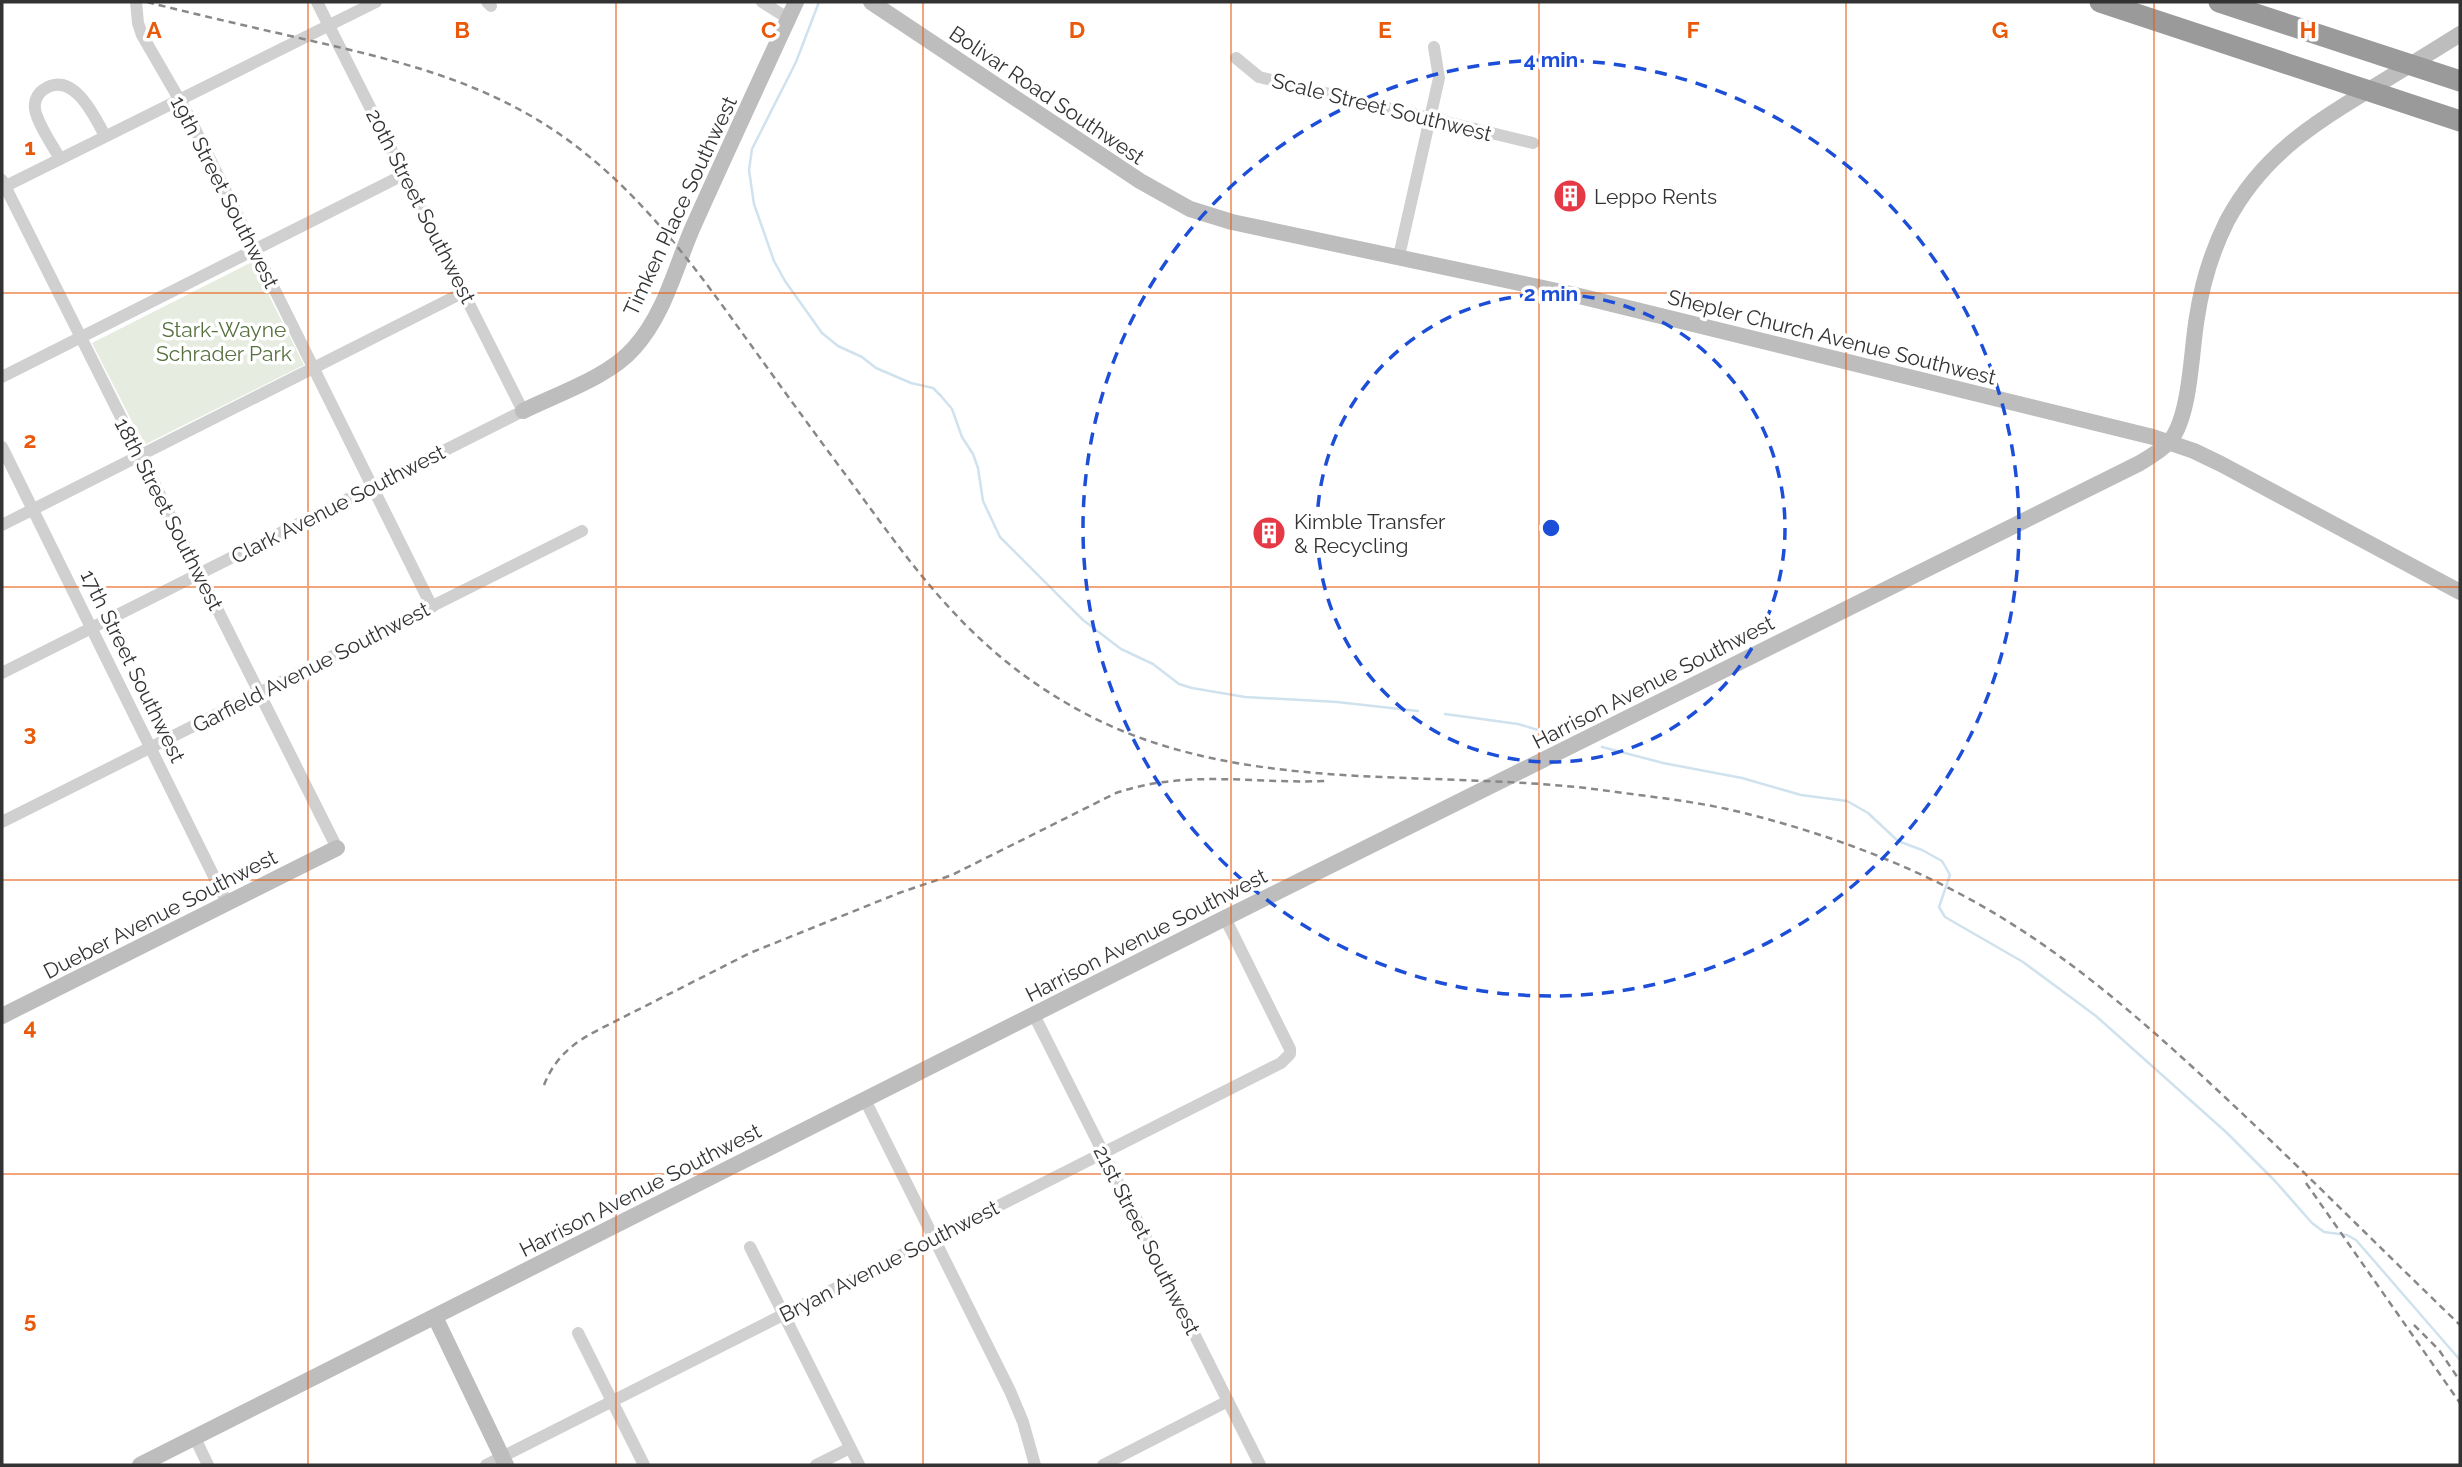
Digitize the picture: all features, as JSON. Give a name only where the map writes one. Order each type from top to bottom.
[{"type":"highway","points":[[2100,2],[2460,121]]},
{"type":"highway","points":[[2219,2],[2460,81]]},
{"type":"street","name":"19th Street Southwest","points":[[136,2],[142,35],[179,99],[432,607]]},
{"type":"street","name":"20th Street Southwest","points":[[317,2],[523,411]]},
{"type":"street","points":[[3,185],[376,2]]},
{"type":"street","points":[[762,2],[789,19]]},
{"type":"street","name":"Timken Place Southwest","points":[[523,411],[602,372],[634,348],[646,331],[663,304],[691,233],[796,2]]},
{"type":"street","name":"Bolivar Road Southwest","points":[[871,2],[1167,198]]},
{"type":"street","points":[[2169,442],[2176,432],[2185,403],[2204,279],[2228,220],[2253,182],[2277,154],[2327,115],[2455,38]]},
{"type":"street","points":[[1399,256],[1439,78],[1434,47]]},
{"type":"street","name":"Scale Street Southwest","points":[[1236,58],[1259,78],[1534,143]]},
{"type":"street","points":[[60,159],[36,113],[36,100],[40,93],[52,85],[73,90],[91,107],[105,136]]},
{"type":"street","points":[[2,377],[405,174]]},
{"type":"street","name":"18th Street Southwest","points":[[3,185],[337,848]]},
{"type":"street","name":"Shepler Church Avenue Southwest","points":[[1167,198],[1206,215],[1232,222],[1571,294],[2169,442],[2221,464],[2460,592]]},
{"type":"street","points":[[2,525],[464,292]]},
{"type":"street","name":"Clark Avenue Southwest","points":[[2,673],[523,411]]},
{"type":"street","name":"Harrison Avenue Southwest","points":[[140,1465],[1225,918],[2140,463],[2169,442]]},
{"type":"street","name":"17th Street Southwest","points":[[2,447],[227,903]]},
{"type":"street","name":"Garfield Avenue Southwest","points":[[2,822],[582,531]]},
{"type":"street","name":"Dueber Avenue Southwest","points":[[2,1016],[337,848]]},
{"type":"street","name":"Bryan Avenue Southwest","points":[[486,1465],[504,1461],[612,1401],[1281,1063],[1290,1054],[1290,1049],[1225,918]]},
{"type":"street","name":"21st Street Southwest","points":[[1034,1015],[1260,1465]]},
{"type":"street","points":[[865,1100],[1010,1391],[1023,1422],[1035,1465]]},
{"type":"street","points":[[750,1247],[859,1465]]},
{"type":"street","points":[[435,1317],[504,1461]]},
{"type":"street","points":[[578,1333],[644,1465]]},
{"type":"street","points":[[1103,1465],[1228,1401]]},
{"type":"street","points":[[195,1438],[208,1465]]},
{"type":"street","points":[[816,1465],[850,1448]]},
{"type":"green space","name":"Stark-Wayne Schrader Park","points":[[252,262],[304,365],[144,445],[92,343]]},
{"type":"waterway","points":[[819,2],[796,62],[752,149],[749,170],[754,204],[774,261],[822,333],[838,346],[862,357],[876,368],[911,383],[933,388],[941,396],[952,409],[962,437],[973,454],[983,501],[1000,537],[1083,620],[1121,649],[1153,664],[1179,684],[1192,688],[1245,697],[1337,702],[1418,711]]},
{"type":"waterway","points":[[1445,714],[1518,724],[1561,737]]},
{"type":"waterway","points":[[1602,747],[1663,763],[1742,778],[1801,795],[1847,801],[1868,813],[1898,841],[1942,861],[1950,875],[1939,907],[1945,917],[2023,962],[2096,1016],[2226,1132],[2312,1223],[2324,1232],[2347,1235],[2356,1240],[2460,1360]]},
{"type":"railway","points":[[147,2],[425,70],[506,102],[584,152],[652,217],[692,265],[924,579],[975,634],[1003,659],[1068,704],[1130,734],[1195,754],[1261,767],[1329,774],[1535,784],[1696,803],[1787,825],[1908,868],[1964,896],[2036,940],[2135,1016],[2287,1156],[2460,1325]]},
{"type":"railway","points":[[544,1085],[566,1051],[600,1029],[750,953],[899,893],[952,875],[1116,793],[1168,781],[1194,779],[1326,781]]},
{"type":"railway","points":[[2306,1183],[2460,1403]]},
{"type":"railway","points":[[2414,1325],[2439,1350],[2460,1381]]},
{"type":"place","name":"Leppo Rents","points":[[1570,196]]},
{"type":"place","name":"Kimble Transfer & Recycling","points":[[1269,533]]}]
